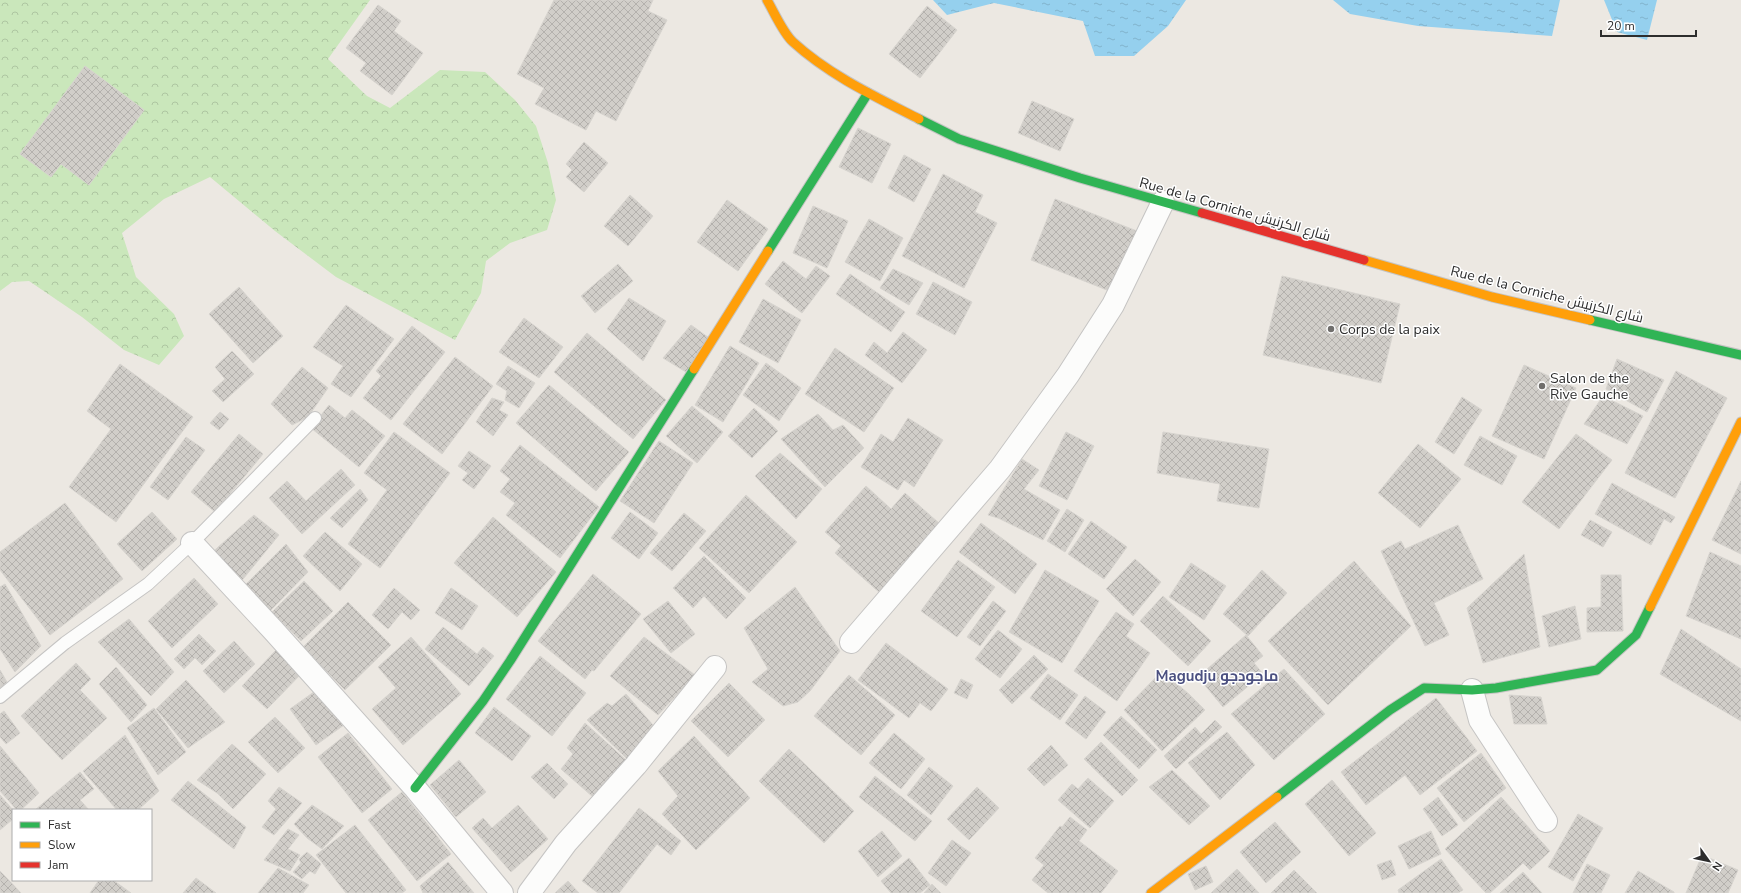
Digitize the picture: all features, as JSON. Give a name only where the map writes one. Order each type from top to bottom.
[{"type":"street","name":"Rue de la Corniche شارع الكرنيش","points":[[767,0],[792,41],[826,66],[868,93],[959,139],[1163,202],[1492,297],[1741,355]]},
{"type":"street","points":[[415,788],[483,701],[510,661],[868,93]]},
{"type":"street","points":[[851,642],[1000,469],[1068,375],[1113,305],[1163,202]]},
{"type":"street","points":[[1151,893],[1396,706],[1424,688],[1472,690],[1496,688],[1597,670],[1636,635],[1741,422]]},
{"type":"street","points":[[192,544],[273,630],[415,788],[502,893]]},
{"type":"street","points":[[529,893],[566,843],[636,765],[715,668]]},
{"type":"street","points":[[1472,690],[1480,720],[1546,821]]},
{"type":"lane","points":[[0,697],[65,642],[148,584],[192,544],[315,418]]},
{"type":"green space","points":[[0,0],[370,0],[328,59],[367,96],[390,108],[440,70],[485,72],[515,100],[536,126],[548,163],[556,200],[547,230],[510,243],[486,261],[481,293],[455,340],[336,277],[275,231],[210,177],[164,199],[122,233],[136,277],[174,314],[184,336],[159,365],[124,350],[82,317],[29,281],[12,282],[0,291]]},
{"type":"water","points":[[933,0],[1186,0],[1168,26],[1134,56],[1095,56],[1083,21],[994,3],[947,15]]},
{"type":"water","points":[[1333,0],[1560,0],[1552,36],[1418,26],[1350,14]]},
{"type":"water","points":[[1604,0],[1657,0],[1647,40],[1617,32]]},
{"type":"building","points":[[554,0],[653,0],[648,11],[667,20],[616,121],[596,111],[586,130],[535,104],[544,88],[517,74]]},
{"type":"building","points":[[378,5],[401,21],[394,31],[423,53],[392,95],[360,71],[366,63],[346,48]]},
{"type":"building","points":[[927,6],[957,30],[920,78],[889,54]]},
{"type":"building","points":[[85,66],[144,110],[89,185],[61,164],[51,177],[20,154]]},
{"type":"building","points":[[1032,101],[1074,119],[1060,151],[1018,133]]},
{"type":"building","points":[[858,128],[891,144],[872,183],[839,167]]},
{"type":"building","points":[[584,142],[608,163],[584,192],[566,177],[572,170],[566,164]]},
{"type":"building","points":[[904,155],[931,169],[914,202],[888,188]]},
{"type":"building","points":[[943,174],[983,195],[975,212],[997,223],[964,288],[902,256]]},
{"type":"building","points":[[630,195],[653,216],[628,246],[604,226]]},
{"type":"building","points":[[1055,199],[1142,233],[1117,294],[1031,260]]},
{"type":"building","points":[[727,200],[768,229],[738,271],[697,242]]},
{"type":"building","points":[[813,206],[848,221],[827,268],[793,253]]},
{"type":"building","points":[[869,219],[903,238],[880,281],[845,262]]},
{"type":"building","points":[[783,261],[806,279],[816,266],[830,276],[802,313],[765,284]]},
{"type":"building","points":[[618,264],[633,281],[595,313],[581,296]]},
{"type":"building","points":[[893,269],[923,283],[909,305],[880,288]]},
{"type":"building","points":[[850,274],[905,312],[891,332],[836,294]]},
{"type":"building","name":"Corps de la paix","points":[[1282,276],[1400,304],[1381,383],[1263,355]]},
{"type":"building","points":[[933,282],[972,302],[955,335],[916,314]]},
{"type":"building","points":[[239,287],[283,336],[253,363],[209,314]]},
{"type":"building","points":[[629,298],[666,321],[643,361],[607,329]]},
{"type":"building","points":[[763,299],[801,320],[778,363],[739,342]]},
{"type":"building","points":[[346,305],[394,339],[351,397],[331,384],[343,366],[313,347]]},
{"type":"building","points":[[524,318],[563,347],[539,378],[499,352]]},
{"type":"building","points":[[691,325],[712,340],[686,372],[663,358]]},
{"type":"building","points":[[412,326],[445,352],[391,420],[363,398],[381,376],[376,371]]},
{"type":"building","points":[[903,332],[927,350],[902,383],[865,355],[874,342],[887,353]]},
{"type":"building","points":[[587,333],[666,400],[633,439],[554,372]]},
{"type":"building","points":[[730,346],[759,363],[723,422],[695,405]]},
{"type":"building","points":[[835,348],[894,388],[864,432],[805,394]]},
{"type":"building","points":[[232,351],[254,374],[223,402],[212,391],[225,379],[215,367]]},
{"type":"building","points":[[455,357],[493,386],[442,454],[403,424]]},
{"type":"building","points":[[1617,359],[1664,380],[1647,412],[1606,389]]},
{"type":"building","points":[[766,363],[801,388],[779,421],[743,395]]},
{"type":"building","points":[[120,364],[193,417],[116,522],[69,487],[111,429],[87,411]]},
{"type":"building","points":[[1524,365],[1576,388],[1544,459],[1492,436]]},
{"type":"building","points":[[508,366],[535,383],[519,408],[505,400],[507,391],[496,384]]},
{"type":"building","points":[[302,367],[328,388],[308,417],[292,425],[271,404]]},
{"type":"building","points":[[1676,371],[1727,398],[1675,498],[1625,473]]},
{"type":"building","points":[[549,385],[629,452],[596,491],[516,423]]},
{"type":"building","points":[[1603,396],[1643,416],[1627,444],[1584,424]]},
{"type":"building","points":[[1462,397],[1482,410],[1454,454],[1435,442]]},
{"type":"building","points":[[492,398],[504,402],[499,410],[508,415],[493,436],[476,422]]},
{"type":"building","points":[[329,405],[345,418],[352,410],[385,436],[359,467],[311,428]]},
{"type":"building","points":[[692,406],[723,432],[697,463],[666,436]]},
{"type":"building","points":[[754,408],[778,431],[752,458],[728,436]]},
{"type":"building","points":[[220,412],[229,419],[219,430],[210,423]]},
{"type":"building","points":[[818,414],[833,430],[843,425],[864,448],[825,487],[781,439]]},
{"type":"building","points":[[908,418],[943,440],[914,487],[904,480],[898,490],[861,467],[881,434],[893,442]]},
{"type":"building","points":[[394,432],[450,473],[380,568],[348,544],[387,490],[364,473]]},
{"type":"building","points":[[1066,432],[1094,446],[1067,500],[1039,486]]},
{"type":"building","points":[[1163,432],[1269,449],[1259,508],[1217,501],[1220,484],[1157,473]]},
{"type":"building","points":[[239,434],[263,454],[215,512],[191,492]]},
{"type":"building","points":[[1576,434],[1612,460],[1559,529],[1522,502]]},
{"type":"building","points":[[1480,436],[1517,456],[1502,485],[1464,465]]},
{"type":"building","points":[[186,437],[205,450],[168,500],[150,487]]},
{"type":"building","points":[[659,441],[693,463],[654,523],[620,501]]},
{"type":"building","points":[[1418,444],[1461,479],[1420,528],[1378,493]]},
{"type":"building","points":[[520,445],[599,507],[560,558],[506,515],[515,503],[500,492],[510,479],[500,471]]},
{"type":"building","points":[[469,451],[491,466],[474,489],[462,480],[468,473],[458,466]]},
{"type":"building","points":[[780,453],[822,489],[796,519],[755,476]]},
{"type":"building","points":[[1022,459],[1039,470],[1024,489],[1060,510],[1043,540],[998,518],[988,515]]},
{"type":"building","points":[[341,469],[355,485],[302,534],[269,498],[287,481],[306,501]]},
{"type":"building","points":[[1741,481],[1741,554],[1712,540]]},
{"type":"building","points":[[1612,483],[1675,517],[1671,523],[1664,519],[1651,545],[1595,514]]},
{"type":"building","points":[[866,486],[891,509],[905,493],[940,524],[880,593],[835,553],[841,546],[825,532]]},
{"type":"building","points":[[360,489],[368,500],[342,528],[330,518]]},
{"type":"building","points":[[746,495],[797,542],[749,593],[699,548]]},
{"type":"building","points":[[65,503],[123,579],[50,635],[0,570],[0,552]]},
{"type":"building","points":[[1067,509],[1084,520],[1065,552],[1047,541]]},
{"type":"building","points":[[152,512],[177,539],[142,571],[117,544]]},
{"type":"building","points":[[630,512],[658,533],[639,559],[611,538]]},
{"type":"building","points":[[684,513],[706,531],[672,571],[650,553]]},
{"type":"building","points":[[254,515],[279,535],[239,584],[207,557]]},
{"type":"building","points":[[493,517],[556,572],[517,617],[454,563]]},
{"type":"building","points":[[1590,520],[1612,532],[1603,547],[1581,535]]},
{"type":"building","points":[[1091,521],[1127,547],[1104,579],[1068,554]]},
{"type":"building","points":[[981,523],[1037,564],[1015,594],[959,552]]},
{"type":"building","points":[[1458,525],[1483,579],[1434,603],[1449,635],[1425,646],[1381,551],[1401,541],[1405,549]]},
{"type":"building","points":[[325,532],[362,564],[340,591],[303,556]]},
{"type":"building","points":[[286,544],[308,572],[264,617],[243,587]]},
{"type":"building","points":[[1710,552],[1741,566],[1741,639],[1686,616]]},
{"type":"building","points":[[1524,554],[1540,647],[1483,663],[1467,608]]},
{"type":"building","points":[[704,556],[746,598],[726,619],[704,596],[693,608],[673,588]]},
{"type":"building","points":[[1135,559],[1161,582],[1133,616],[1106,589]]},
{"type":"building","points":[[958,560],[995,587],[957,637],[921,611]]},
{"type":"building","points":[[1354,561],[1411,626],[1328,705],[1268,641]]},
{"type":"building","points":[[1191,563],[1226,586],[1204,620],[1169,597]]},
{"type":"building","points":[[1045,570],[1099,601],[1062,663],[1009,632]]},
{"type":"building","points":[[1262,570],[1287,593],[1248,636],[1223,614]]},
{"type":"building","points":[[593,574],[641,614],[594,671],[592,670],[585,679],[538,641]]},
{"type":"building","points":[[1601,575],[1621,575],[1623,631],[1587,632],[1587,608],[1601,607]]},
{"type":"building","points":[[194,578],[218,604],[172,648],[148,621]]},
{"type":"building","points":[[304,581],[333,611],[301,641],[272,612]]},
{"type":"building","points":[[5,584],[41,646],[15,672],[0,649],[0,587]]},
{"type":"building","points":[[795,587],[840,651],[810,691],[798,702],[783,706],[752,682],[768,669],[744,628]]},
{"type":"building","points":[[394,588],[420,610],[411,620],[402,612],[388,629],[372,615]]},
{"type":"building","points":[[451,588],[478,606],[462,630],[435,613]]},
{"type":"building","points":[[1163,596],[1211,641],[1188,666],[1140,621]]},
{"type":"building","points":[[668,601],[695,634],[671,653],[643,619]]},
{"type":"building","points":[[993,601],[1006,611],[980,646],[967,637]]},
{"type":"building","points":[[348,602],[391,645],[345,690],[303,647]]},
{"type":"building","points":[[1575,606],[1581,639],[1549,647],[1542,616]]},
{"type":"building","points":[[1116,612],[1134,624],[1126,636],[1150,653],[1117,701],[1074,671]]},
{"type":"building","points":[[129,619],[174,672],[151,696],[98,642]]},
{"type":"building","points":[[443,627],[477,654],[483,647],[494,656],[469,686],[425,649]]},
{"type":"building","points":[[1681,629],[1741,669],[1741,721],[1660,674]]},
{"type":"building","points":[[998,630],[1022,649],[1000,678],[975,659]]},
{"type":"building","points":[[199,634],[216,651],[202,665],[195,658],[184,669],[174,659]]},
{"type":"building","points":[[1246,635],[1263,656],[1254,663],[1263,674],[1223,707],[1198,677]]},
{"type":"building","points":[[411,637],[461,694],[403,745],[372,709],[396,688],[378,667]]},
{"type":"building","points":[[644,637],[695,675],[658,715],[610,676]]},
{"type":"building","points":[[234,641],[255,664],[224,693],[203,671]]},
{"type":"building","points":[[886,643],[948,689],[931,711],[920,703],[909,718],[858,680]]},
{"type":"building","points":[[277,649],[302,673],[267,709],[242,686]]},
{"type":"building","points":[[1034,655],[1048,669],[1012,704],[999,690]]},
{"type":"building","points":[[540,656],[586,693],[552,736],[506,699]]},
{"type":"building","points":[[76,663],[91,679],[80,690],[107,718],[62,760],[21,716]]},
{"type":"building","points":[[116,667],[147,705],[131,722],[99,684]]},
{"type":"building","points":[[1284,669],[1325,714],[1274,760],[1231,714]]},
{"type":"building","points":[[0,670],[7,682],[0,688]]},
{"type":"building","points":[[1162,671],[1205,710],[1162,751],[1124,710]]},
{"type":"building","points":[[1048,674],[1078,695],[1060,720],[1030,698]]},
{"type":"building","points":[[849,675],[895,715],[861,755],[814,716]]},
{"type":"building","points":[[961,679],[973,685],[967,699],[954,693]]},
{"type":"building","points":[[186,680],[225,722],[188,748],[156,709]]},
{"type":"building","points":[[729,683],[765,720],[728,757],[691,721]]},
{"type":"building","points":[[318,689],[344,725],[316,745],[290,709]]},
{"type":"building","points":[[626,694],[659,732],[628,760],[587,720],[607,703],[612,706]]},
{"type":"building","points":[[1509,695],[1541,697],[1547,724],[1514,724]]},
{"type":"building","points":[[1085,696],[1106,712],[1086,739],[1065,723]]},
{"type":"building","points":[[1436,698],[1477,751],[1420,795],[1405,775],[1366,805],[1341,772]]},
{"type":"building","points":[[494,707],[531,736],[512,761],[475,733]]},
{"type":"building","points":[[154,708],[186,752],[158,775],[127,728]]},
{"type":"building","points":[[4,711],[20,733],[6,744],[0,737],[0,714]]},
{"type":"building","points":[[1121,716],[1157,750],[1139,769],[1103,735]]},
{"type":"building","points":[[275,717],[305,748],[278,773],[248,742]]},
{"type":"building","points":[[1215,720],[1222,727],[1176,769],[1164,756],[1195,727],[1201,734]]},
{"type":"building","points":[[585,723],[626,760],[593,797],[561,769],[573,754],[567,748]]},
{"type":"building","points":[[1227,732],[1255,765],[1220,800],[1188,763]]},
{"type":"building","points":[[348,733],[392,789],[362,813],[318,757]]},
{"type":"building","points":[[894,733],[925,759],[901,789],[869,763]]},
{"type":"building","points":[[125,735],[159,791],[139,809],[116,809],[83,771]]},
{"type":"building","points":[[694,736],[750,798],[696,850],[662,814],[678,796],[658,771]]},
{"type":"building","points":[[1101,742],[1138,780],[1122,796],[1084,759]]},
{"type":"building","points":[[232,744],[266,774],[233,809],[217,793],[197,780]]},
{"type":"building","points":[[1051,745],[1068,765],[1044,786],[1027,769]]},
{"type":"building","points":[[0,746],[39,793],[22,809],[16,809],[0,791]]},
{"type":"building","points":[[789,749],[854,811],[824,843],[759,781]]},
{"type":"building","points":[[1481,753],[1506,788],[1464,822],[1437,788]]},
{"type":"building","points":[[459,760],[486,792],[456,817],[430,785]]},
{"type":"building","points":[[547,763],[568,784],[554,799],[531,777]]},
{"type":"building","points":[[929,767],[953,786],[931,815],[907,795]]},
{"type":"building","points":[[1172,770],[1210,806],[1189,825],[1149,787]]},
{"type":"building","points":[[80,772],[94,789],[80,800],[88,809],[36,809]]},
{"type":"building","points":[[875,776],[932,821],[915,841],[859,797]]},
{"type":"building","points":[[1088,778],[1114,801],[1090,828],[1058,800],[1072,784],[1078,789]]},
{"type":"building","points":[[1332,780],[1376,833],[1349,856],[1305,804]]},
{"type":"building","points":[[188,781],[246,827],[234,849],[171,800]]},
{"type":"building","points":[[279,787],[302,803],[274,835],[262,827],[276,809],[268,801]]},
{"type":"building","points":[[977,787],[999,808],[969,840],[947,819]]},
{"type":"building","points":[[402,792],[451,854],[417,881],[368,820]]},
{"type":"building","points":[[0,795],[12,809],[12,820],[0,830]]},
{"type":"building","points":[[1438,797],[1458,825],[1442,836],[1423,809]]},
{"type":"building","points":[[1501,797],[1550,851],[1530,870],[1523,863],[1490,893],[1486,893],[1445,849]]},
{"type":"building","points":[[312,805],[344,826],[322,849],[307,838],[294,824]]},
{"type":"building","points":[[518,805],[548,839],[511,872],[472,828],[483,818],[492,828]]},
{"type":"building","points":[[639,808],[681,841],[671,855],[657,844],[619,893],[598,893],[582,881]]},
{"type":"building","points":[[1578,814],[1603,828],[1573,881],[1548,867]]},
{"type":"building","points":[[1070,817],[1087,830],[1079,841],[1118,871],[1101,893],[1048,893],[1032,880],[1044,865],[1035,858],[1060,826],[1062,827]]},
{"type":"building","points":[[1275,822],[1301,852],[1266,883],[1240,852]]},
{"type":"building","points":[[355,825],[406,890],[402,893],[346,893],[316,855]]},
{"type":"building","points":[[288,829],[299,835],[288,849],[300,855],[290,871],[264,860]]},
{"type":"building","points":[[882,831],[902,856],[878,877],[858,851]]},
{"type":"building","points":[[1431,831],[1441,854],[1409,869],[1398,846]]},
{"type":"building","points":[[952,840],[971,853],[946,886],[928,873]]},
{"type":"building","points":[[307,852],[321,864],[315,874],[310,871],[302,879],[293,872],[301,863],[299,859]]},
{"type":"building","points":[[1702,855],[1738,870],[1728,893],[1686,893]]},
{"type":"building","points":[[909,858],[930,885],[920,893],[891,893],[881,881]]},
{"type":"building","points":[[1441,859],[1463,890],[1458,893],[1399,893],[1398,890]]},
{"type":"building","points":[[1391,860],[1396,875],[1382,880],[1377,865]]},
{"type":"building","points":[[448,862],[474,893],[423,893],[420,886]]},
{"type":"building","points":[[1587,864],[1610,875],[1601,893],[1573,893]]},
{"type":"building","points":[[1206,866],[1213,882],[1195,890],[1188,874]]},
{"type":"building","points":[[278,868],[309,885],[303,893],[258,893]]},
{"type":"building","points":[[1237,869],[1259,893],[1211,893]]},
{"type":"building","points":[[1294,870],[1317,893],[1271,893]]},
{"type":"building","points":[[0,871],[21,893],[0,893]]},
{"type":"building","points":[[1638,871],[1674,892],[1674,893],[1625,893]]},
{"type":"building","points":[[1523,872],[1542,893],[1500,893]]},
{"type":"building","points":[[196,878],[216,893],[183,893]]},
{"type":"building","points":[[98,881],[114,881],[131,893],[90,893]]},
{"type":"building","points":[[568,881],[579,893],[555,893]]},
{"type":"building","points":[[932,884],[941,893],[924,893]]},
{"type":"traffic: fast","points":[[768,251],[868,93]]},
{"type":"traffic: fast","points":[[919,119],[959,139],[1080,178],[1202,213]]},
{"type":"traffic: fast","points":[[1590,320],[1741,355]]},
{"type":"traffic: fast","points":[[415,788],[483,701],[510,661],[694,369]]},
{"type":"traffic: fast","points":[[1277,797],[1390,710],[1424,688],[1472,690],[1496,688],[1597,670],[1636,635],[1650,607]]},
{"type":"traffic: slow","points":[[767,0],[789,38],[807,54],[853,85],[919,119]]},
{"type":"traffic: slow","points":[[694,369],[768,251]]},
{"type":"traffic: slow","points":[[1364,260],[1492,297],[1590,320]]},
{"type":"traffic: slow","points":[[1650,607],[1741,422]]},
{"type":"traffic: slow","points":[[1151,893],[1277,797]]},
{"type":"traffic: jam","points":[[1202,213],[1364,260]]},
{"type":"place","name":"Corps de la paix","points":[[1331,329]]},
{"type":"place","name":"Salon de the Rive Gauche","points":[[1542,386]]},
{"type":"district","name":"Magudju ماجودجو","points":[[1217,676]]}]
